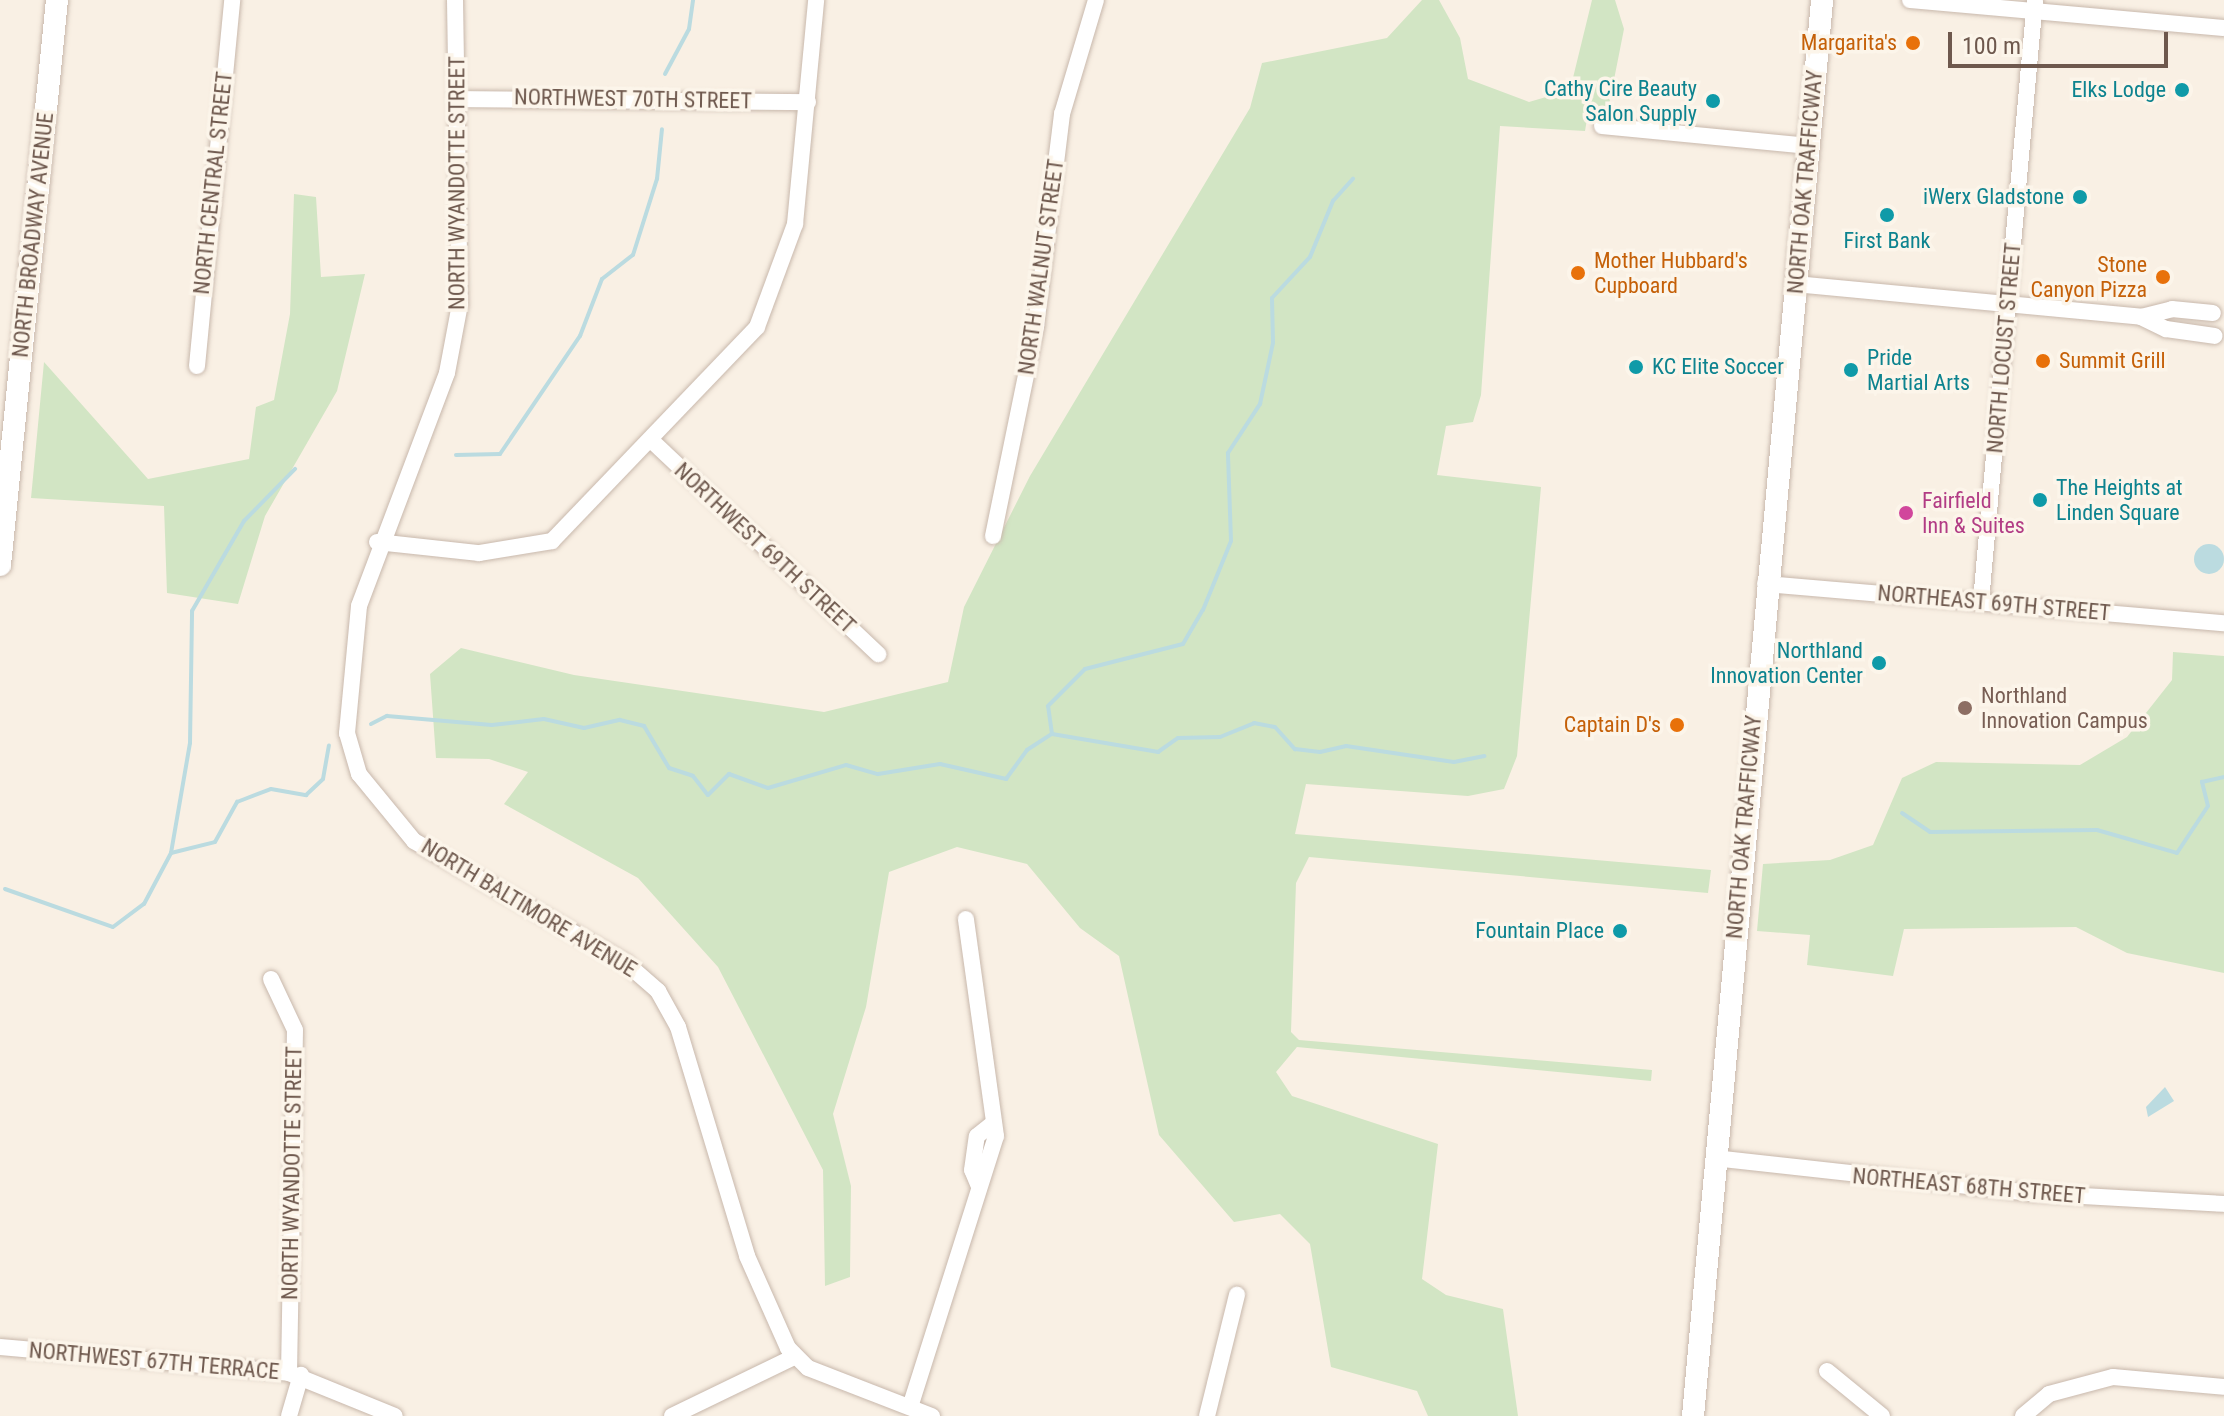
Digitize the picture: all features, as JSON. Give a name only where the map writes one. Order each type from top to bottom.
[{"type":"main road","name":"NORTH BROADWAY AVENUE","points":[[0,565],[57,0]]},
{"type":"main road","name":"NORTH OAK TRAFFICWAY","points":[[1693,1416],[1765,584],[1822,0]]},
{"type":"street","name":"NORTH CENTRAL STREET","points":[[197,366],[232,0]]},
{"type":"street","name":"NORTH WYANDOTTE STREET","points":[[377,542],[454,346],[462,262],[455,0]]},
{"type":"street","points":[[377,542],[479,553],[534,548],[569,529],[757,327],[773,294],[795,224],[816,0]]},
{"type":"street","name":"NORTH WALNUT STREET","points":[[993,536],[1036,326],[1069,79],[1096,0]]},
{"type":"street","points":[[1910,0],[2034,5],[2224,28]]},
{"type":"street","name":"NORTH LOCUST STREET","points":[[1981,601],[2034,5]]},
{"type":"street","name":"NORTHWEST 70TH STREET","points":[[457,99],[808,102]]},
{"type":"street","points":[[1602,126],[1809,146]]},
{"type":"street","points":[[1795,284],[2141,317],[2172,309],[2219,311],[2220,337],[2166,329],[2141,317]]},
{"type":"street","name":"NORTHWEST 69TH STREET","points":[[652,441],[878,654]]},
{"type":"street","name":"NORTH BALTIMORE AVENUE","points":[[377,542],[351,672],[347,733],[359,774],[414,841],[626,963],[658,991],[678,1027],[747,1256],[794,1357]]},
{"type":"street","name":"NORTHEAST 69TH STREET","points":[[1765,584],[2224,623]]},
{"type":"street","points":[[911,1404],[978,1184],[990,1174],[996,1136],[991,1125],[991,1071],[966,919]]},
{"type":"street","name":"NORTH WYANDOTTE STREET","points":[[271,979],[295,1030],[295,1374],[289,1416]]},
{"type":"street","name":"NORTHEAST 68TH STREET","points":[[1714,1158],[2029,1193],[2224,1204]]},
{"type":"street","points":[[1207,1416],[1237,1295]]},
{"type":"street","name":"NORTHWEST 67TH TERRACE","points":[[0,1347],[295,1374],[395,1416]]},
{"type":"street","points":[[672,1416],[794,1357],[817,1373],[911,1404],[932,1416]]},
{"type":"street","points":[[1827,1371],[1882,1416]]},
{"type":"street","points":[[2023,1416],[2049,1394],[2113,1377],[2224,1387]]},
{"type":"green space","points":[[1422,0],[1439,0],[1460,38],[1468,79],[1529,102],[1570,90],[1592,0],[1615,0],[1624,29],[1607,115],[1588,113],[1585,131],[1500,126],[1481,395],[1473,422],[1446,426],[1437,475],[1541,487],[1517,756],[1504,789],[1468,796],[1306,784],[1295,834],[1711,870],[1708,893],[1309,857],[1296,883],[1291,1032],[1299,1040],[1652,1070],[1651,1081],[1297,1047],[1276,1072],[1292,1096],[1438,1144],[1422,1279],[1446,1295],[1503,1309],[1518,1416],[1428,1416],[1417,1391],[1331,1367],[1310,1244],[1280,1214],[1234,1222],[1159,1135],[1119,956],[1080,928],[1027,864],[957,847],[889,872],[866,1007],[833,1114],[851,1186],[850,1277],[825,1286],[823,1170],[718,967],[638,878],[504,804],[528,772],[489,759],[436,758],[430,674],[461,648],[574,675],[824,712],[948,682],[964,607],[1030,476],[1250,108],[1262,63],[1387,38]]},
{"type":"green space","points":[[294,194],[316,197],[321,277],[365,274],[337,391],[265,516],[238,604],[167,593],[164,506],[31,498],[44,362],[148,479],[249,459],[256,407],[274,400],[290,314]]},
{"type":"green space","points":[[2173,652],[2224,656],[2224,973],[2127,953],[2076,927],[1904,929],[1893,976],[1807,965],[1810,935],[1757,931],[1763,864],[1830,860],[1873,845],[1902,778],[1936,762],[2080,765],[2127,737],[2172,680]]},
{"type":"water","points":[[2209,544],[2220,548],[2224,559],[2220,570],[2209,574],[2198,570],[2194,559],[2198,548]]},
{"type":"water","points":[[2165,1087],[2174,1101],[2148,1117],[2146,1107]]},
{"type":"waterway","points":[[665,74],[689,29],[693,0]]},
{"type":"waterway","points":[[456,455],[500,454],[580,336],[602,279],[633,255],[657,179],[662,129]]},
{"type":"waterway","points":[[1052,734],[1048,706],[1085,669],[1183,644],[1203,610],[1231,541],[1228,453],[1260,404],[1273,343],[1272,298],[1310,257],[1333,201],[1353,179]]},
{"type":"waterway","points":[[171,853],[190,743],[192,611],[244,521],[295,469]]},
{"type":"waterway","points":[[371,724],[387,716],[492,725],[544,719],[584,728],[620,720],[644,726],[669,768],[693,776],[708,795],[729,774],[768,788],[846,765],[878,774],[940,764],[1006,779],[1027,750],[1052,734],[1158,752],[1178,738],[1220,737],[1254,723],[1275,727],[1295,749],[1320,752],[1346,746],[1454,762],[1484,756]]},
{"type":"waterway","points":[[5,889],[113,927],[144,904],[171,853],[215,842],[237,802],[271,789],[306,795],[323,779],[329,746]]},
{"type":"waterway","points":[[1902,813],[1930,832],[2097,830],[2177,853],[2208,806],[2202,782],[2224,777]]},
{"type":"place","name":"Margarita's","points":[[1913,43]]},
{"type":"place","name":"Elks Lodge","points":[[2182,90]]},
{"type":"place","name":"Cathy Cire Beauty Salon Supply","points":[[1713,101]]},
{"type":"place","name":"iWerx Gladstone","points":[[2080,197]]},
{"type":"place","name":"First Bank","points":[[1887,215]]},
{"type":"place","name":"Mother Hubbard's Cupboard","points":[[1578,273]]},
{"type":"place","name":"Stone Canyon Pizza","points":[[2163,277]]},
{"type":"place","name":"Summit Grill","points":[[2043,361]]},
{"type":"place","name":"KC Elite Soccer","points":[[1636,367]]},
{"type":"place","name":"Pride Martial Arts","points":[[1851,370]]},
{"type":"place","name":"The Heights at Linden Square","points":[[2040,500]]},
{"type":"place","name":"Fairfield Inn & Suites","points":[[1906,513]]},
{"type":"place","name":"Northland Innovation Center","points":[[1879,663]]},
{"type":"place","name":"Northland Innovation Campus","points":[[1965,708]]},
{"type":"place","name":"Captain D's","points":[[1677,725]]},
{"type":"place","name":"Fountain Place","points":[[1620,931]]}]
